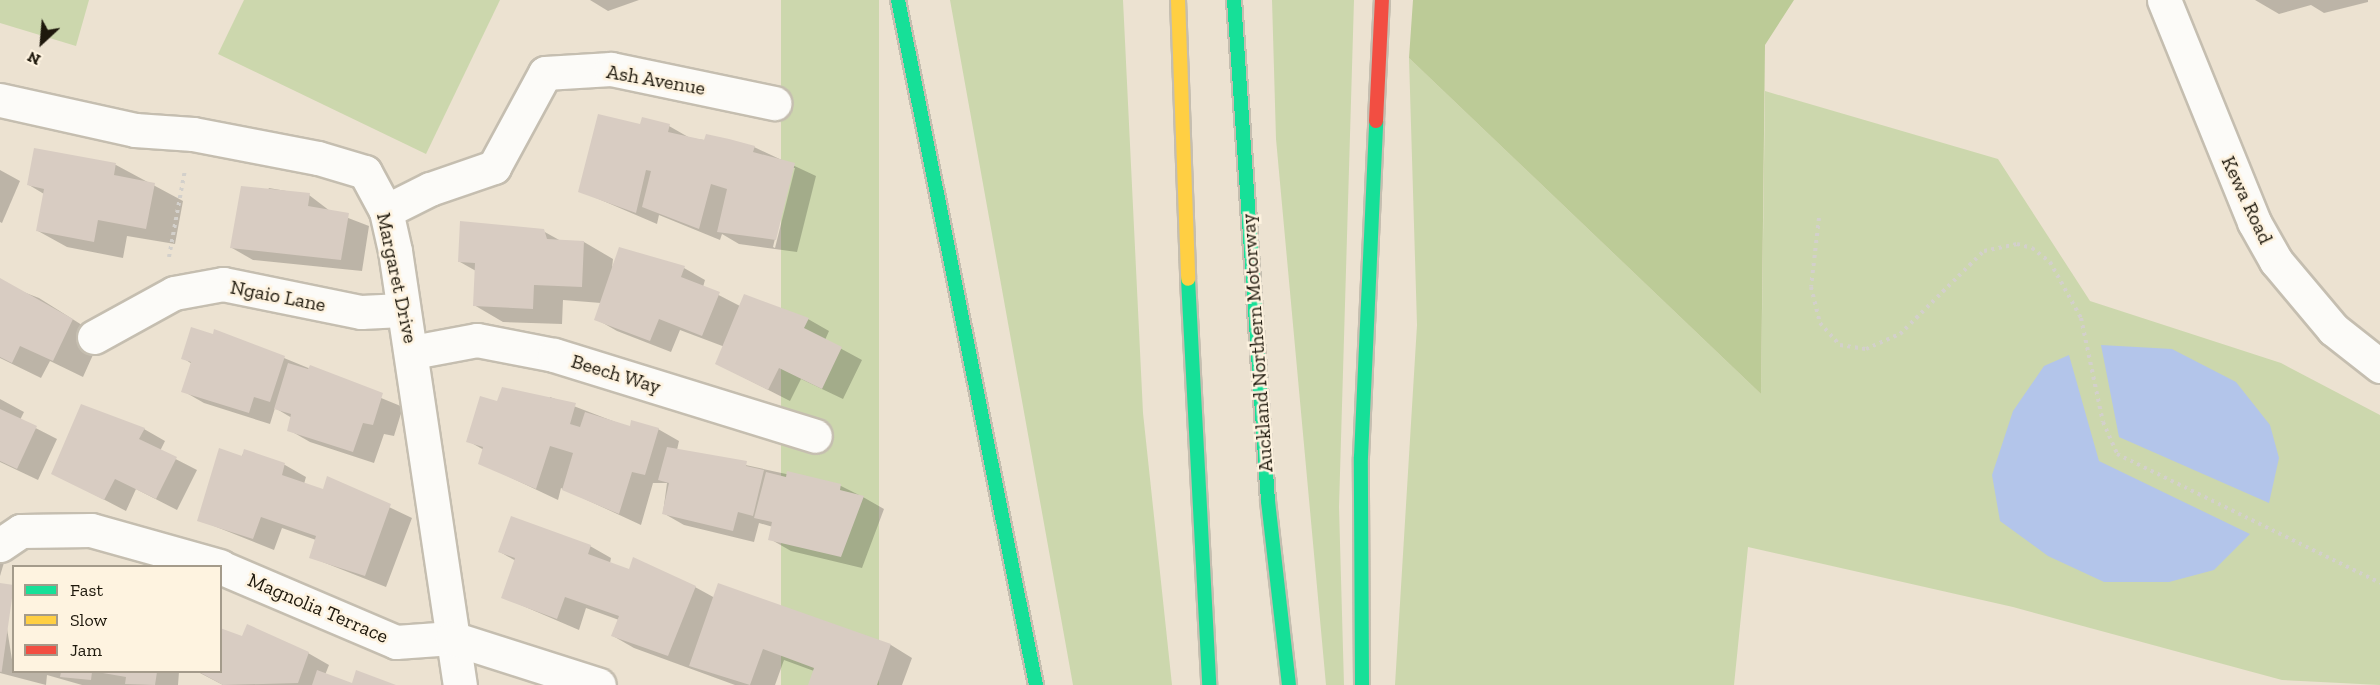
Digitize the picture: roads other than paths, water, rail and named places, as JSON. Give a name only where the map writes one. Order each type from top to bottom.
[{"type":"highway","points":[[898,0],[1036,685]]},
{"type":"highway","points":[[1178,0],[1195,490],[1209,685]]},
{"type":"highway","name":"Auckland Northern Motorway","points":[[1234,0],[1268,501],[1289,685]]},
{"type":"highway","points":[[1362,685],[1361,457],[1382,0]]},
{"type":"street","name":"Kewa Road","points":[[2164,0],[2249,212],[2276,261],[2333,329],[2380,366]]},
{"type":"street","name":"Ash Avenue","points":[[386,211],[430,189],[494,167],[544,73],[611,69],[774,103]]},
{"type":"street","name":"Margaret Drive","points":[[0,100],[135,130],[192,134],[365,172],[386,211],[402,310],[413,352],[460,685]]},
{"type":"street","name":"Ngaio Lane","points":[[94,337],[174,293],[223,284],[361,312],[402,310]]},
{"type":"street","name":"Beech Way","points":[[413,352],[477,340],[554,355],[815,436]]},
{"type":"street","name":"Magnolia Terrace","points":[[0,545],[21,531],[91,530],[213,565]]},
{"type":"street","name":"Magnolia Terrace","points":[[222,568],[396,642],[452,638]]},
{"type":"street","points":[[452,638],[599,685]]},
{"type":"water","points":[[2101,345],[2172,349],[2236,382],[2270,425],[2279,458],[2269,503],[2119,437]]},
{"type":"water","points":[[2069,355],[2099,461],[2250,534],[2214,570],[2169,582],[2104,582],[2048,556],[2000,521],[1992,475],[2013,411],[2044,366]]}]
